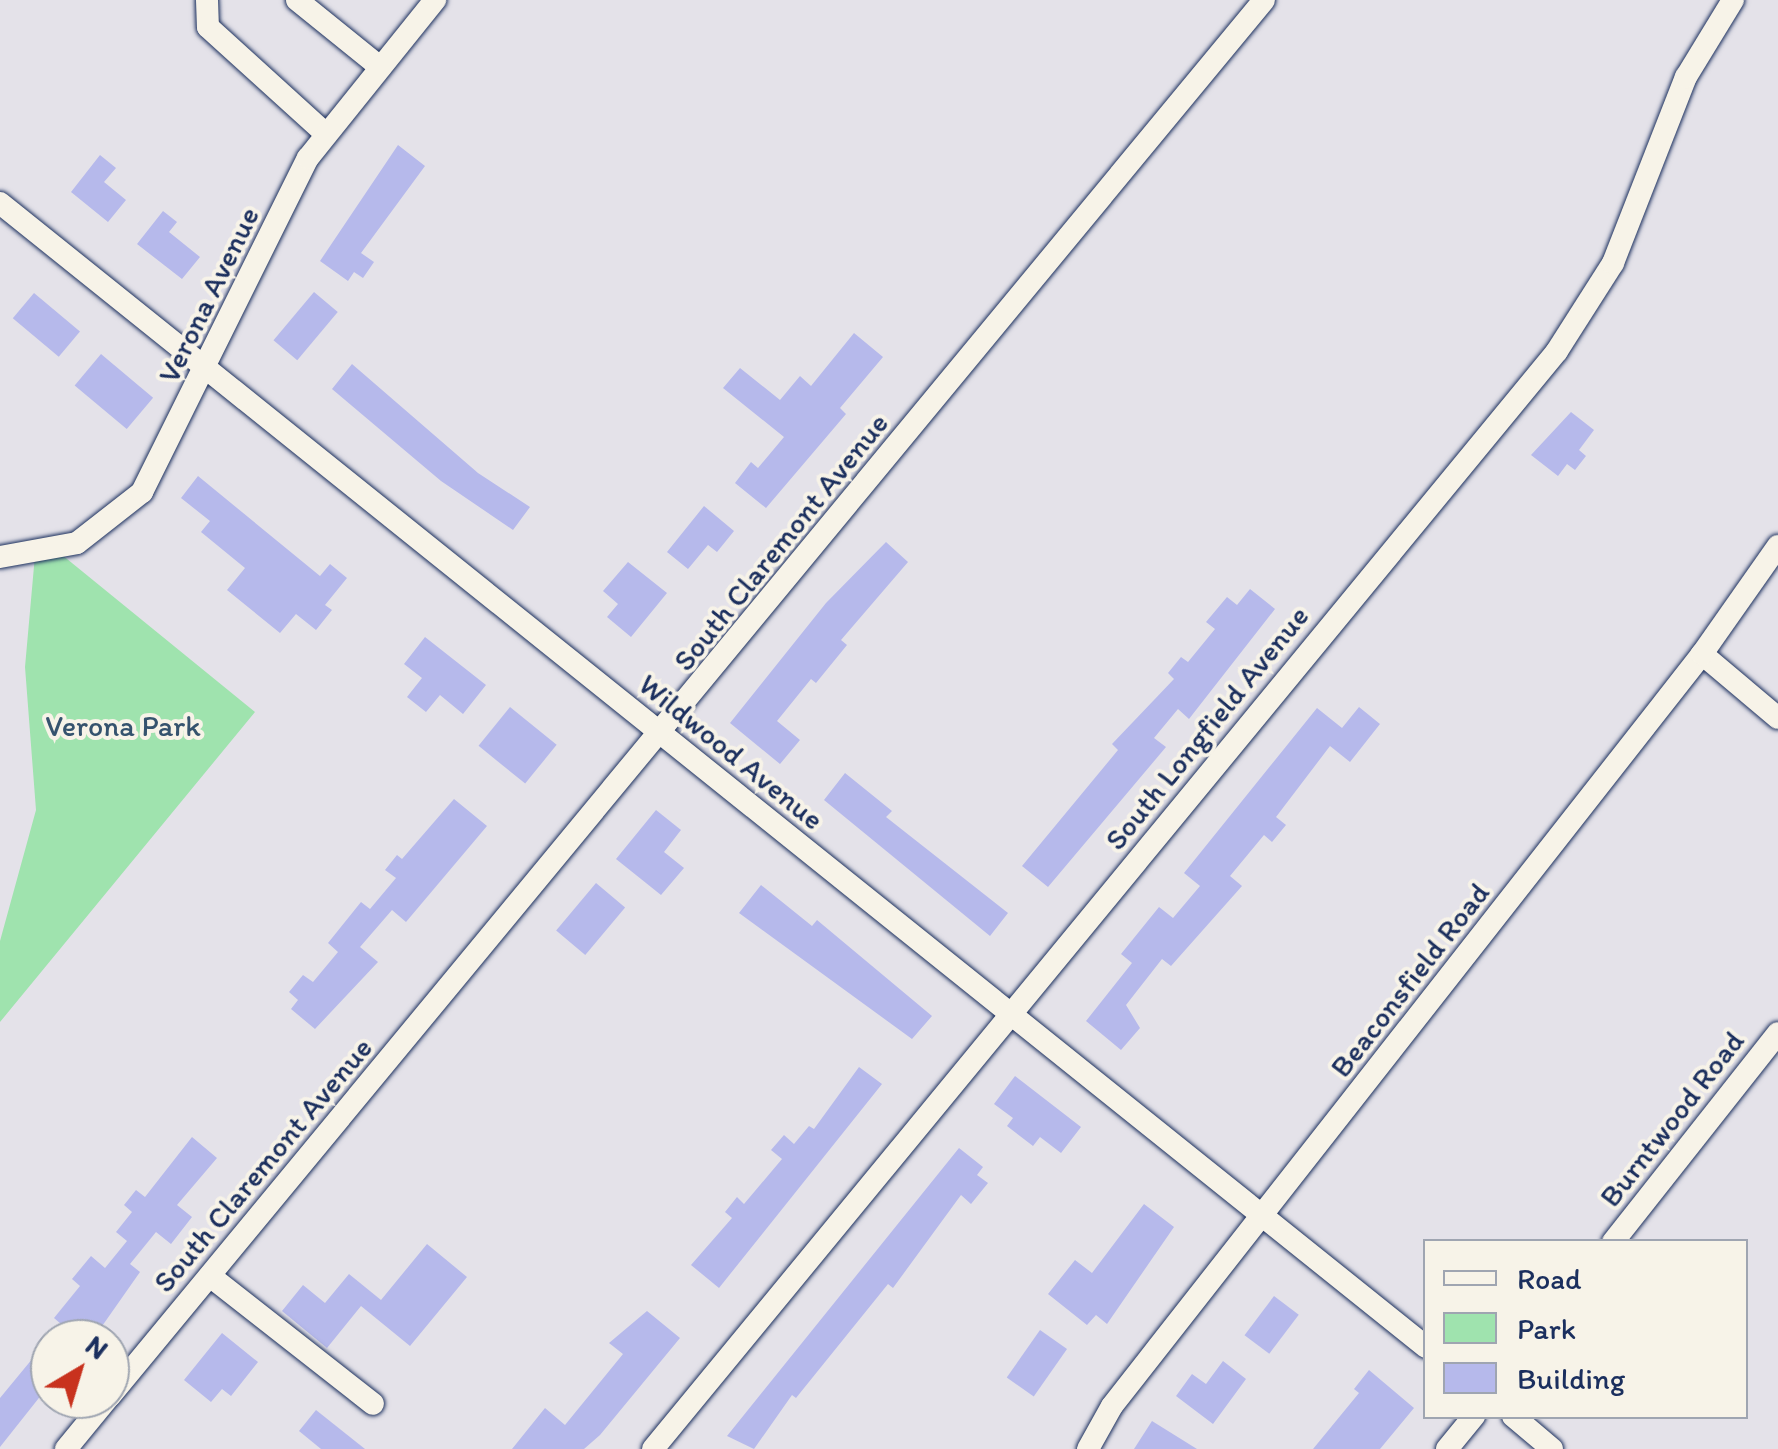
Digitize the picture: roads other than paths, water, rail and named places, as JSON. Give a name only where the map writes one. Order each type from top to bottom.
[{"type":"street","points":[[207,0],[208,27],[326,134]]},
{"type":"street","points":[[297,0],[380,67]]},
{"type":"street","name":"Verona Avenue","points":[[0,558],[56,550],[122,513],[159,468],[326,134],[435,0]]},
{"type":"street","name":"South Claremont Avenue","points":[[130,1373],[662,734],[1264,0]]},
{"type":"street","name":"South Longfield Avenue","points":[[653,1449],[1577,322],[1613,264],[1686,77],[1733,0]]},
{"type":"street","name":"Wildwood Avenue","points":[[0,202],[1423,1345]]},
{"type":"street","name":"Beaconsfield Road","points":[[1088,1449],[1112,1406],[1702,654],[1778,546]]},
{"type":"street","points":[[1702,654],[1778,718]]},
{"type":"street","name":"Burntwood Road","points":[[1615,1239],[1778,1033]]},
{"type":"street","points":[[210,1276],[373,1404]]},
{"type":"street","name":"South Claremont Avenue","points":[[66,1449],[91,1419]]},
{"type":"street","points":[[1447,1449],[1472,1419]]},
{"type":"street","points":[[1517,1419],[1552,1449]]},
{"type":"park label","name":"Verona Park","points":[[123,726]]}]
